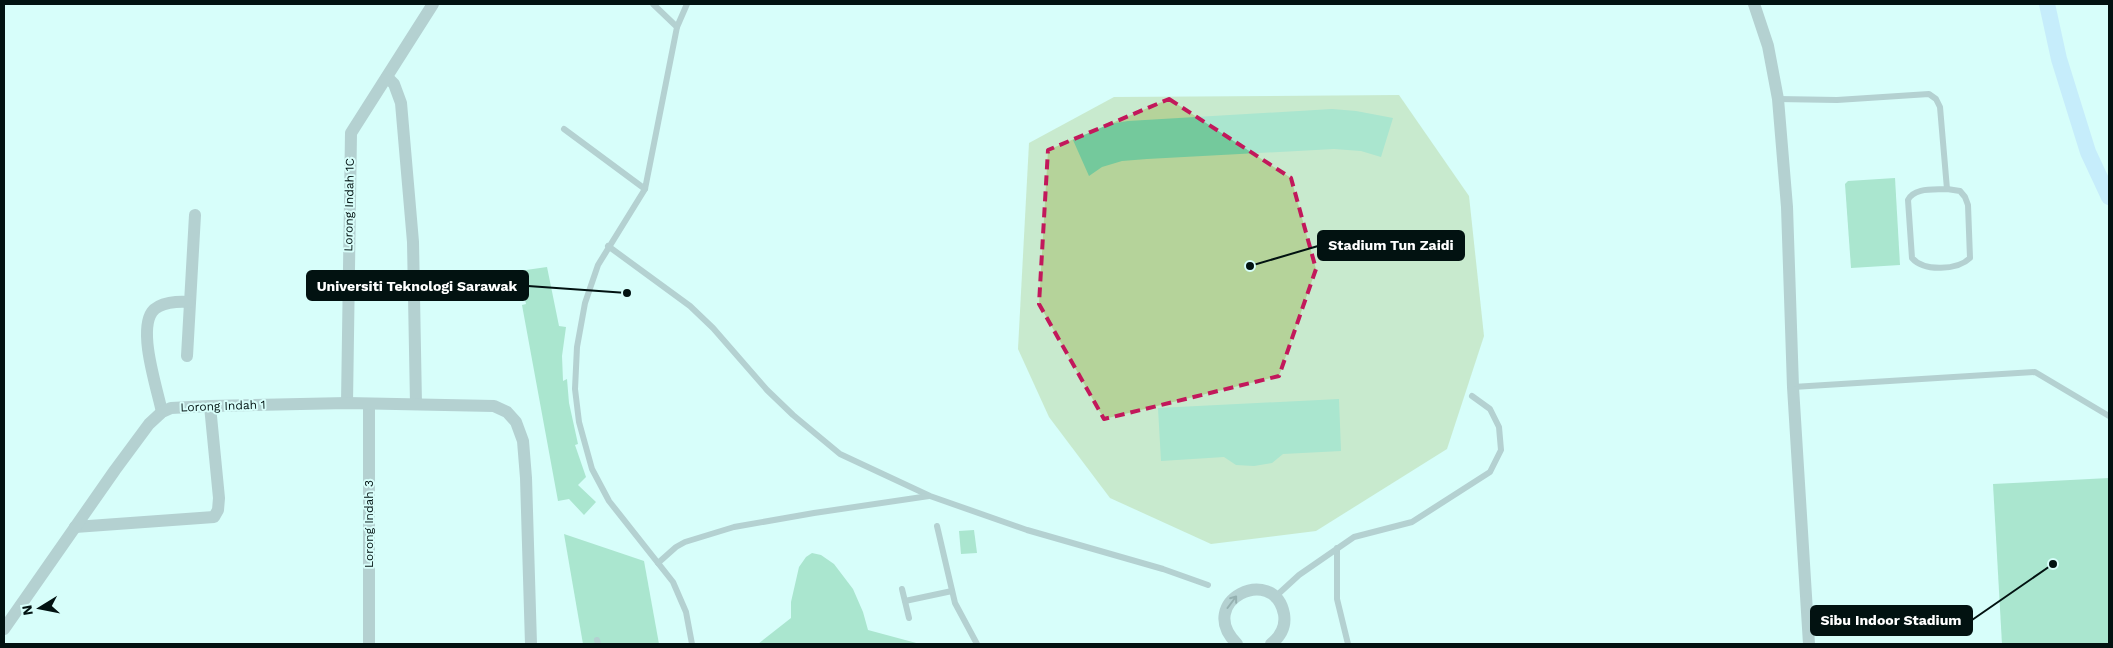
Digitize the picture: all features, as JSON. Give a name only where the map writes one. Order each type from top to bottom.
[{"type":"street","name":"Lorong Indah 1C","points":[[347,403],[351,133],[432,4]]},
{"type":"street","points":[[1754,4],[1768,46],[1778,99],[1787,207],[1793,387],[1809,644]]},
{"type":"street","points":[[387,77],[394,84],[401,103],[413,242],[416,404]]},
{"type":"street","points":[[187,356],[195,215]]},
{"type":"street","points":[[162,412],[146,328],[152,312],[156,308],[176,301],[189,302]]},
{"type":"street","name":"Lorong Indah 1","points":[[4,629],[149,424],[162,412],[171,408],[210,406],[347,403],[494,406],[507,412],[516,422],[523,441],[526,478],[531,644]]},
{"type":"street","name":"Lorong Indah 3","points":[[369,404],[369,644]]},
{"type":"street","points":[[75,527],[214,517],[218,510],[219,498],[210,406]]},
{"type":"street","points":[[1233,642],[1226,629],[1226,610],[1238,594],[1253,589],[1261,590],[1275,597],[1280,604],[1285,620],[1277,642]]},
{"type":"lane","points":[[654,4],[677,27]]},
{"type":"lane","points":[[687,4],[677,27],[645,189],[638,203],[608,246],[591,281],[581,318],[574,388],[579,422],[586,450],[600,484],[610,501],[679,593],[689,625],[692,644]]},
{"type":"lane","points":[[1778,99],[1836,100],[1929,94],[1936,98],[1940,107],[1947,189]]},
{"type":"lane","points":[[564,129],[645,189]]},
{"type":"lane","points":[[1947,189],[1960,191],[1968,205],[1970,258],[1964,264],[1955,266],[1924,267],[1917,264],[1912,258],[1908,200],[1911,195],[1918,191],[1947,189]]},
{"type":"lane","points":[[608,246],[690,306],[713,328],[767,390],[792,414],[840,454],[930,496],[1027,530],[1144,563],[1208,585]]},
{"type":"lane","points":[[1793,387],[2035,372],[2109,416]]},
{"type":"lane","points":[[1275,597],[1299,575],[1354,538],[1412,522],[1490,472],[1501,450],[1499,427],[1490,409],[1472,396]]},
{"type":"lane","points":[[658,563],[676,547],[685,542],[734,527],[930,496]]},
{"type":"lane","points":[[937,526],[955,603],[977,644]]},
{"type":"lane","points":[[1337,548],[1337,599],[1348,644]]},
{"type":"lane","points":[[902,589],[908,618]]},
{"type":"lane","points":[[905,601],[952,591]]},
{"type":"highlighted area","points":[[1169,99],[1291,178],[1316,269],[1279,376],[1104,419],[1039,304],[1048,150]]},
{"type":"green space","points":[[1399,95],[1469,196],[1484,336],[1447,449],[1316,531],[1211,544],[1110,498],[1049,417],[1018,349],[1029,143],[1114,97]]},
{"type":"building","points":[[1332,109],[1356,111],[1393,118],[1381,157],[1361,151],[1334,149],[1147,159],[1122,161],[1102,167],[1089,176],[1073,140],[1109,124],[1128,121]]},
{"type":"building","points":[[1895,178],[1900,265],[1851,268],[1845,184],[1848,181]]},
{"type":"building","points":[[547,267],[559,326],[566,327],[562,356],[563,381],[567,379],[569,403],[578,444],[575,445],[586,477],[578,485],[596,502],[584,515],[569,499],[558,501],[522,305],[526,304],[519,271]]},
{"type":"building","points":[[1339,399],[1341,451],[1283,454],[1272,463],[1254,466],[1236,465],[1224,457],[1161,461],[1158,408]]},
{"type":"building","points":[[2109,478],[2109,644],[2002,644],[1993,484]]},
{"type":"building","points":[[974,530],[977,553],[961,554],[959,531]]},
{"type":"building","points":[[564,534],[644,561],[659,644],[583,644]]},
{"type":"building","points":[[812,553],[821,555],[834,564],[853,589],[868,630],[920,644],[758,644],[791,618],[791,602],[799,567],[806,557]]},
{"type":"waterway","points":[[2047,4],[2059,59],[2088,152],[2109,197]]},
{"type":"place","name":"Stadium Tun Zaidi","points":[[1250,266]]},
{"type":"place","name":"Universiti Teknologi Sarawak","points":[[627,293]]},
{"type":"place","name":"Sibu Indoor Stadium","points":[[2053,564]]}]
